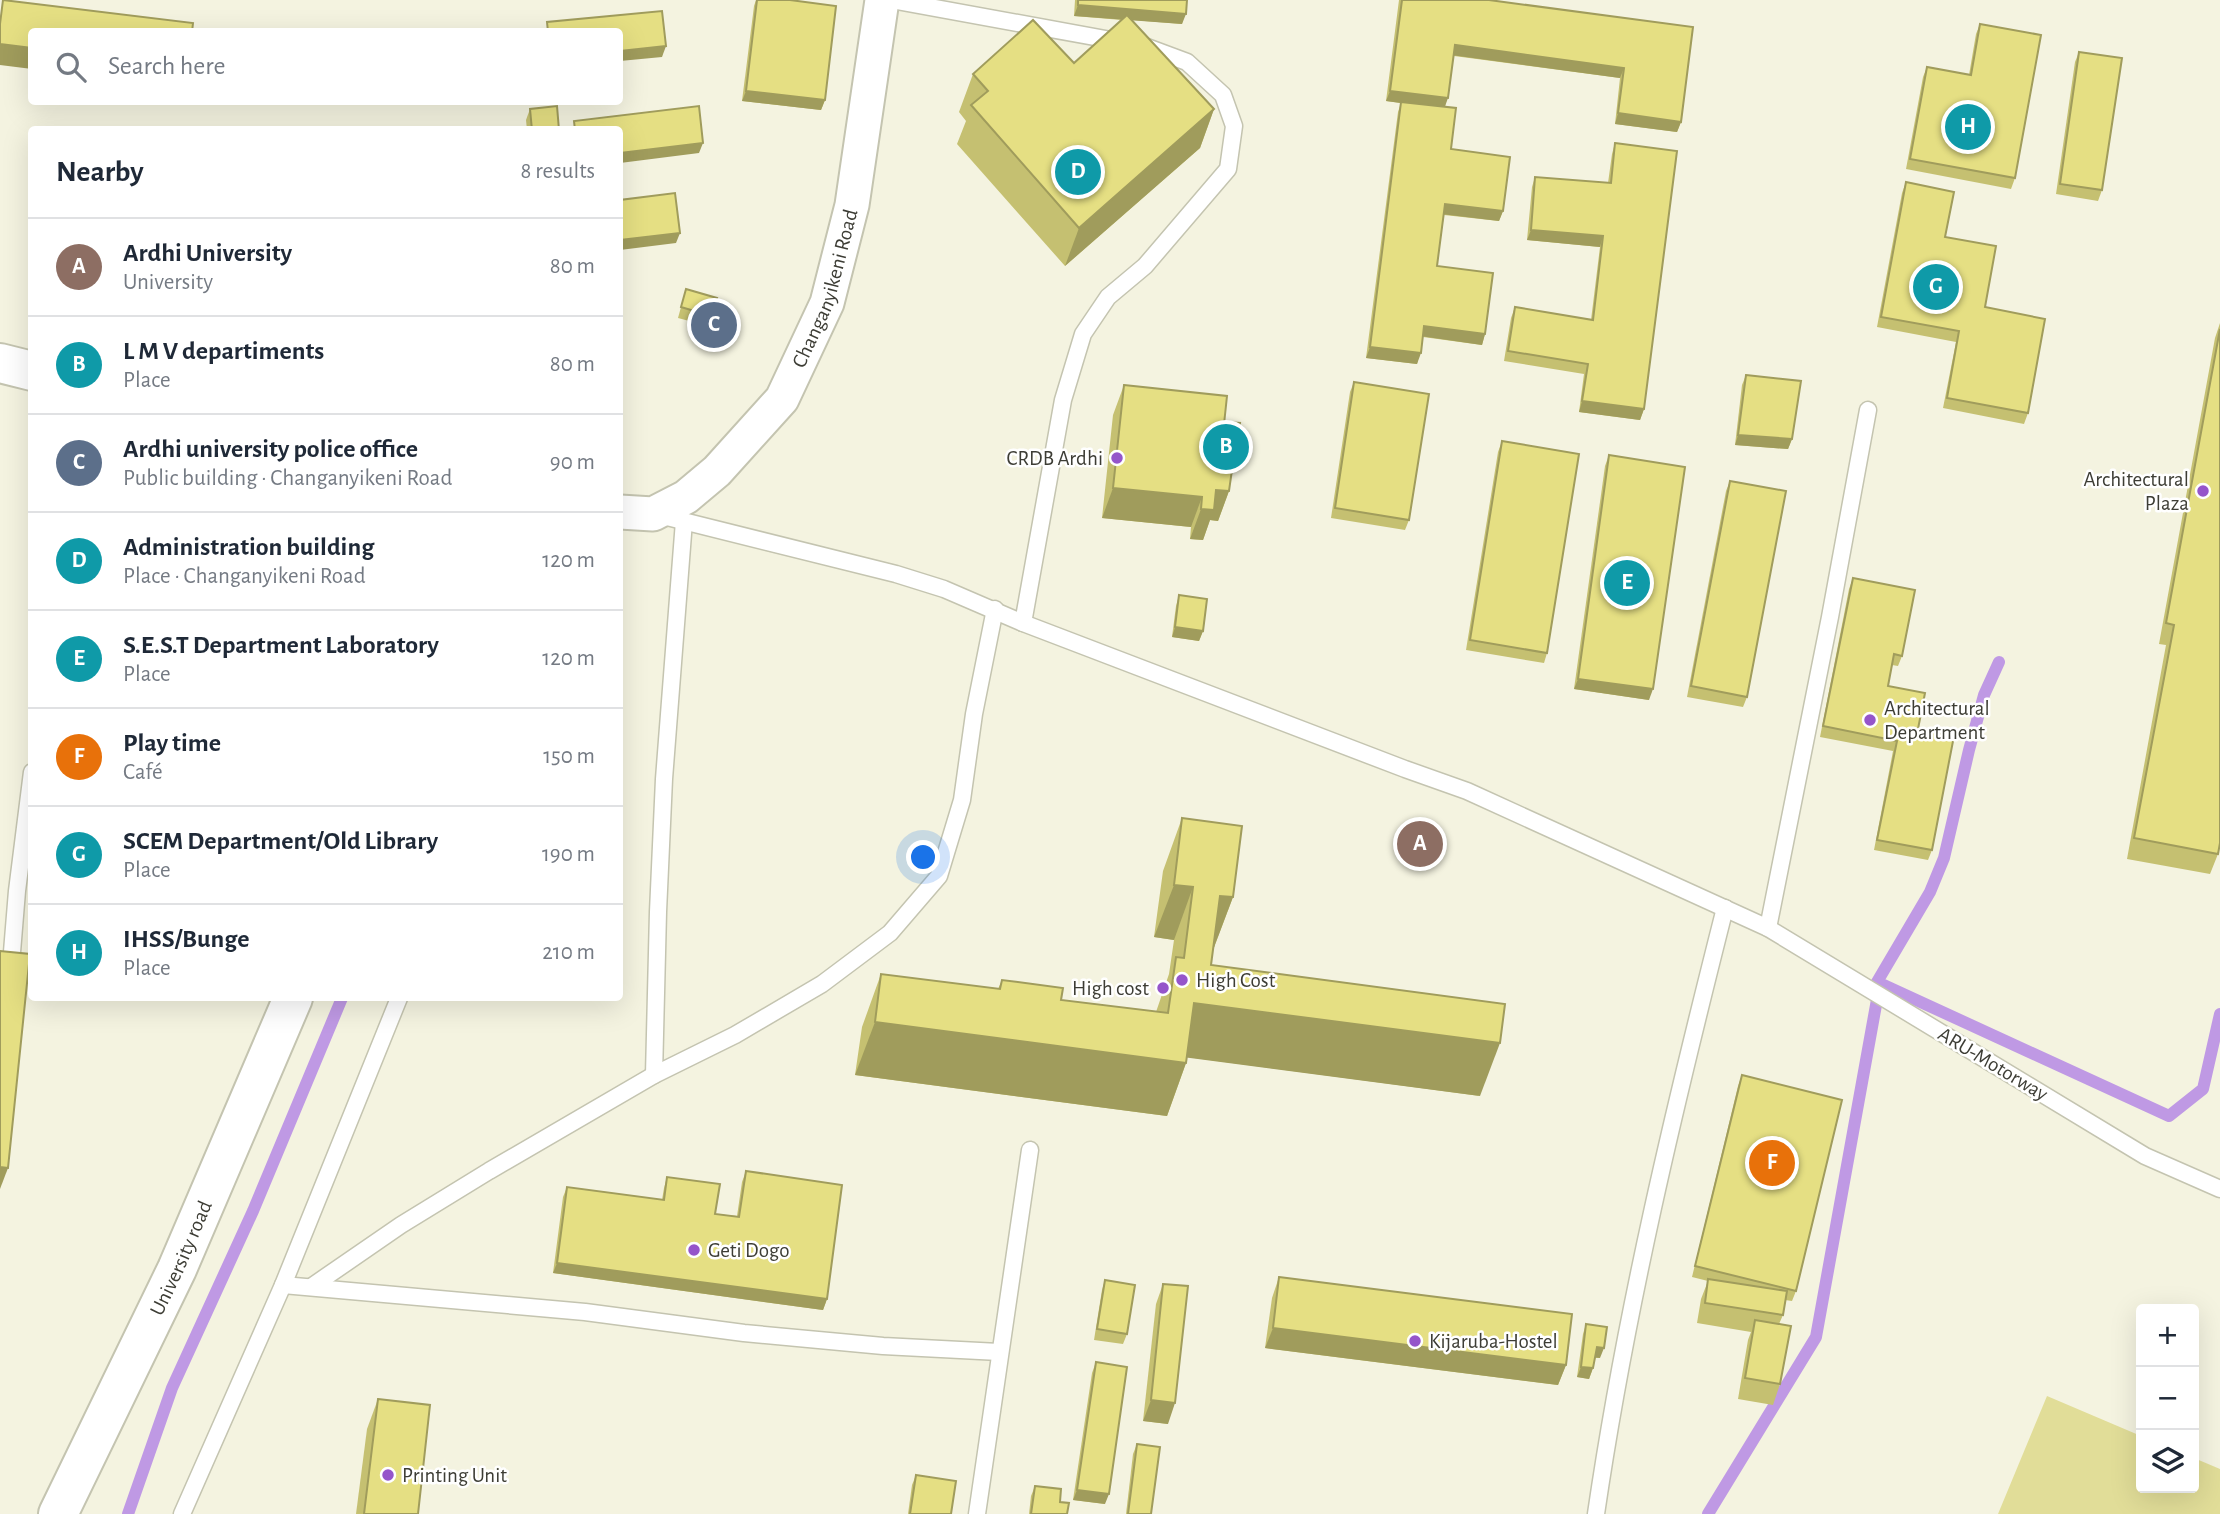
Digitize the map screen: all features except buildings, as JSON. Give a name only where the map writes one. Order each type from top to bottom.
[{"type":"street","name":"Changanyikeni Road","points":[[669,517],[686,497],[717,471],[782,399],[827,303],[852,205],[882,0]]},
{"type":"street","points":[[0,363],[28,370]]},
{"type":"street","points":[[623,512],[669,517]]},
{"type":"street","name":"University road","points":[[58,1514],[177,1269],[292,1001]]},
{"type":"lane","points":[[891,0],[1144,46],[1186,62],[1223,94],[1234,126],[1228,169],[1145,266],[1108,298],[1083,334],[1063,400],[1023,623]]},
{"type":"lane","points":[[1768,928],[1868,410]]},
{"type":"lane","name":"ARU-Motorway","points":[[669,517],[896,574],[944,589],[1023,623],[1405,769],[1467,790],[1768,928],[2145,1156],[2217,1182]]},
{"type":"lane","points":[[654,1075],[669,517]]},
{"type":"lane","points":[[311,1287],[401,1225],[654,1075],[735,1035],[822,984],[890,933],[939,876],[962,800],[974,715],[995,609]]},
{"type":"lane","points":[[12,952],[28,804]]},
{"type":"lane","points":[[1595,1514],[1638,1274],[1678,1092],[1725,908]]},
{"type":"lane","points":[[182,1514],[283,1285],[398,1001]]},
{"type":"lane","points":[[977,1514],[1030,1150]]},
{"type":"lane","points":[[283,1285],[585,1312],[772,1336],[883,1346],[999,1352]]},
{"type":"shaded area","points":[[2047,1396],[2136,1434],[2136,1493],[2199,1493],[2199,1460],[2220,1469],[2220,1514],[1998,1514]]},
{"type":"waterway","points":[[1999,662],[1984,695],[1944,858],[1930,892],[1877,982],[2169,1116],[2203,1089],[2220,1014]]},
{"type":"waterway","points":[[1708,1514],[1816,1337],[1878,994]]},
{"type":"waterway","points":[[128,1514],[172,1388],[253,1211],[341,1001]]},
{"type":"place","name":"IHSS/Bunge","points":[[1968,127]]},
{"type":"place","name":"Administration building","points":[[1078,172]]},
{"type":"place","name":"SCEM Department/Old Library","points":[[1936,287]]},
{"type":"place","name":"Ardhi university police office","points":[[714,325]]},
{"type":"place","name":"L M V departiments","points":[[1226,447]]},
{"type":"place","name":"CRDB Ardhi","points":[[1117,458]]},
{"type":"place","name":"Architectural Plaza","points":[[2203,491]]},
{"type":"place","name":"S.E.S.T Department Laboratory","points":[[1627,583]]},
{"type":"place","name":"Architectural Department","points":[[1870,720]]},
{"type":"place","name":"Ardhi University","points":[[1420,844]]},
{"type":"place","name":"High Cost","points":[[1182,980]]},
{"type":"place","name":"High cost","points":[[1163,988]]},
{"type":"place","name":"Play time","points":[[1772,1163]]},
{"type":"place","name":"Geti Dogo","points":[[694,1250]]},
{"type":"place","name":"Kijaruba-Hostel","points":[[1415,1341]]},
{"type":"place","name":"Printing Unit","points":[[388,1475]]}]
